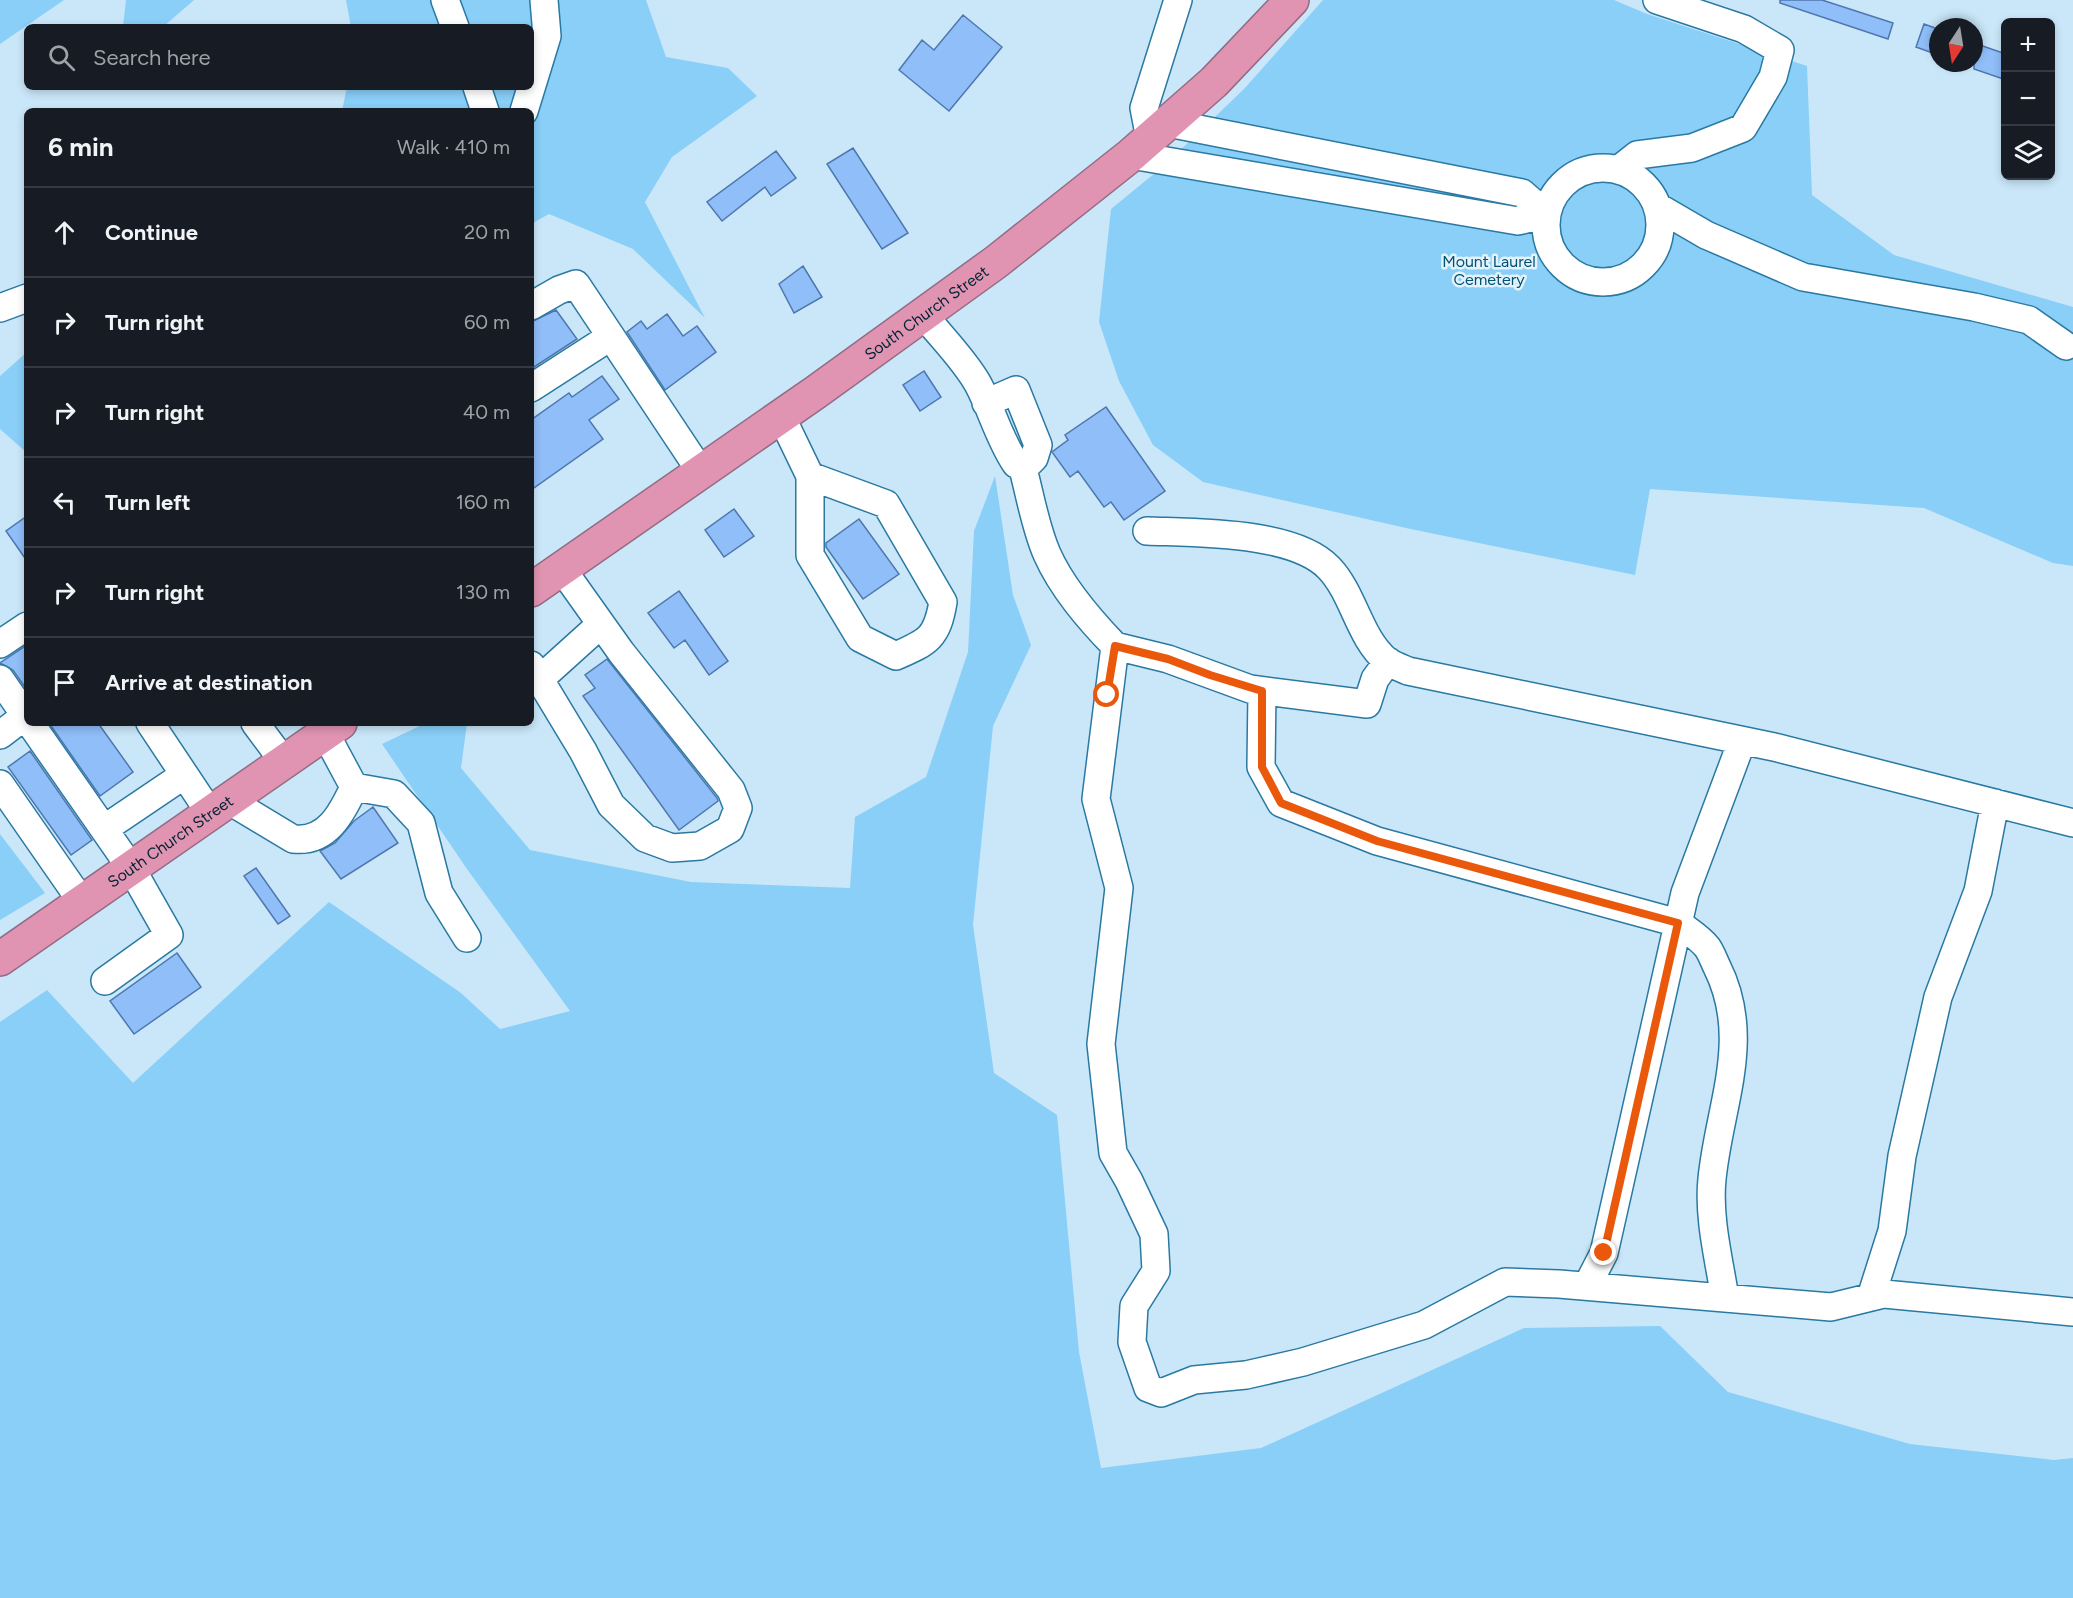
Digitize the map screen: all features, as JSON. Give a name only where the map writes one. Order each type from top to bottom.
[{"type":"highway","name":"South Church Street","points":[[534,588],[781,416],[996,262],[1150,139],[1214,82],[1292,0]]},
{"type":"highway","name":"South Church Street","points":[[0,959],[332,728]]},
{"type":"street","points":[[445,0],[454,24]]},
{"type":"street","points":[[534,78],[547,36],[544,0]]},
{"type":"street","points":[[1150,139],[1144,108],[1178,0]]},
{"type":"street","points":[[1618,170],[1637,155],[1692,148],[1743,128],[1773,77],[1780,50],[1744,29],[1657,0]]},
{"type":"street","points":[[478,90],[484,108]]},
{"type":"street","points":[[525,108],[530,90]]},
{"type":"street","points":[[1150,139],[1234,136],[1522,193],[1546,214]]},
{"type":"street","points":[[1227,171],[1234,136]]},
{"type":"street","points":[[1150,139],[1227,171],[1518,221],[1546,214]]},
{"type":"street","points":[[1599,168],[1618,170],[1635,178],[1649,190],[1658,207],[1660,226],[1657,245],[1640,268],[1633,274],[1615,282],[1596,282],[1578,277],[1562,266],[1551,251],[1546,233],[1546,214],[1553,196],[1565,182],[1581,172],[1599,168]]},
{"type":"street","points":[[1658,207],[1706,234],[1803,277],[1974,307],[2029,320],[2066,346]]},
{"type":"street","points":[[534,304],[559,290],[576,284],[701,472]]},
{"type":"street","points":[[0,308],[24,299]]},
{"type":"street","points":[[923,314],[978,383],[1007,451],[1016,464],[1022,465],[1046,552],[1061,580],[1095,625],[1115,646],[1168,659],[1262,691],[1367,704],[1375,679],[1388,661]]},
{"type":"street","points":[[534,386],[610,337]]},
{"type":"street","points":[[781,416],[810,476],[810,555],[860,638],[896,656],[922,645],[939,626],[944,602],[886,504],[810,476]]},
{"type":"street","points":[[1147,531],[1258,539],[1295,547],[1313,556],[1329,568],[1374,645],[1388,661],[1408,671],[1742,741],[2073,823]]},
{"type":"street","points":[[562,569],[601,624],[730,789],[738,808],[730,829],[700,846],[672,848],[645,838],[611,805],[583,751],[536,672],[601,624]]},
{"type":"street","points":[[0,644],[24,628]]},
{"type":"street","points":[[1115,646],[1096,799],[1119,888],[1101,1044],[1113,1153],[1154,1234],[1156,1271],[1134,1306],[1132,1342],[1148,1388],[1161,1393],[1194,1380],[1246,1375],[1303,1362],[1424,1325],[1505,1282],[1587,1286],[1831,1306],[1884,1294],[2073,1312]]},
{"type":"street","points":[[0,680],[24,715]]},
{"type":"street","points":[[1262,691],[1262,767],[1281,803],[1377,841],[1678,923],[1707,946],[1724,981],[1732,1008],[1734,1045],[1726,1108],[1712,1180],[1714,1225],[1725,1298]]},
{"type":"street","points":[[0,735],[24,721]]},
{"type":"street","points":[[32,726],[131,868],[169,935],[105,981]]},
{"type":"street","points":[[152,726],[184,775],[219,807],[293,839],[305,841],[326,831],[341,815],[354,787],[332,728]]},
{"type":"street","points":[[257,726],[284,762]]},
{"type":"street","points":[[1587,1286],[1604,1253],[1685,893],[1742,741]]},
{"type":"street","points":[[104,829],[184,775]]},
{"type":"street","points":[[0,784],[82,902]]},
{"type":"street","points":[[354,787],[394,794],[421,824],[439,893],[467,939]]},
{"type":"street","points":[[1871,1297],[1892,1231],[1902,1156],[1938,997],[1978,891],[1995,803]]},
{"type":"green space","points":[[0,0],[64,0],[29,24],[24,24],[24,28],[0,44]]},
{"type":"green space","points":[[126,0],[194,0],[166,24],[123,24]]},
{"type":"green space","points":[[346,0],[646,0],[666,57],[728,68],[757,96],[672,157],[645,202],[705,318],[633,249],[549,214],[534,222],[534,108],[343,108],[346,90],[534,90],[534,24],[350,24]]},
{"type":"green space","name":"Mount Laurel Cemetery","points":[[1323,0],[1614,0],[1647,14],[1807,66],[1812,195],[1894,255],[2073,307],[2073,566],[2053,563],[1924,508],[1650,489],[1635,575],[1406,528],[1203,482],[1153,445],[1119,381],[1099,322],[1111,209],[1166,164],[1244,89]]},
{"type":"green space","points":[[24,355],[24,450],[0,429],[0,376]]},
{"type":"green space","points":[[995,476],[1013,595],[1031,645],[993,726],[973,925],[994,1073],[1057,1115],[1079,1352],[1101,1468],[1261,1448],[1524,1328],[1660,1326],[1728,1392],[1910,1444],[2054,1460],[2073,1458],[2073,1598],[0,1598],[0,1022],[47,990],[133,1083],[329,902],[461,993],[500,1029],[570,1011],[467,869],[382,744],[420,726],[467,726],[461,768],[530,850],[691,882],[850,888],[855,817],[926,777],[968,652],[974,531]]},
{"type":"green space","points":[[0,834],[45,893],[0,920]]},
{"type":"building","points":[[1780,0],[1822,0],[1893,23],[1888,39],[1780,3]]},
{"type":"building","points":[[963,15],[1002,47],[949,111],[899,70],[922,40],[934,50]]},
{"type":"building","points":[[1924,24],[1929,26],[1929,52],[1916,47]]},
{"type":"building","points":[[1983,46],[2001,52],[2001,78],[1983,72]]},
{"type":"building","points":[[853,148],[908,233],[882,249],[827,164]]},
{"type":"building","points":[[776,151],[796,178],[771,196],[765,187],[722,221],[707,202]]},
{"type":"building","points":[[803,266],[822,297],[794,313],[779,284]]},
{"type":"building","points":[[556,310],[577,339],[534,367],[534,321]]},
{"type":"building","points":[[667,314],[683,336],[697,326],[716,352],[665,390],[627,332],[641,321],[647,329]]},
{"type":"building","points":[[924,371],[941,397],[920,411],[903,385]]},
{"type":"building","points":[[602,376],[619,399],[589,420],[603,439],[534,488],[534,418],[569,393],[572,397]]},
{"type":"building","points":[[1106,407],[1165,491],[1124,520],[1111,502],[1104,507],[1078,471],[1070,477],[1052,452],[1068,440],[1065,435]]},
{"type":"building","points":[[734,509],[754,536],[724,557],[705,530]]},
{"type":"building","points":[[24,518],[24,557],[6,531]]},
{"type":"building","points":[[859,519],[899,574],[863,599],[826,547],[826,543]]},
{"type":"building","points":[[679,591],[728,661],[709,675],[685,640],[674,648],[648,613]]},
{"type":"building","points":[[24,647],[24,686],[13,670],[0,663]]},
{"type":"building","points":[[607,659],[717,798],[718,801],[679,830],[583,696],[595,688],[585,675]]},
{"type":"building","points":[[51,726],[100,726],[133,772],[100,796]]},
{"type":"building","points":[[30,751],[92,840],[71,855],[8,767]]},
{"type":"building","points":[[373,807],[398,843],[341,879],[320,851],[335,843],[354,821]]},
{"type":"building","points":[[256,868],[290,916],[278,924],[244,876]]},
{"type":"building","points":[[177,953],[201,987],[134,1034],[110,1001]]},
{"type":"route","points":[[1107,695],[1115,646],[1168,659],[1250,689],[1262,691],[1262,767],[1281,803],[1377,841],[1678,923],[1604,1253]]}]
